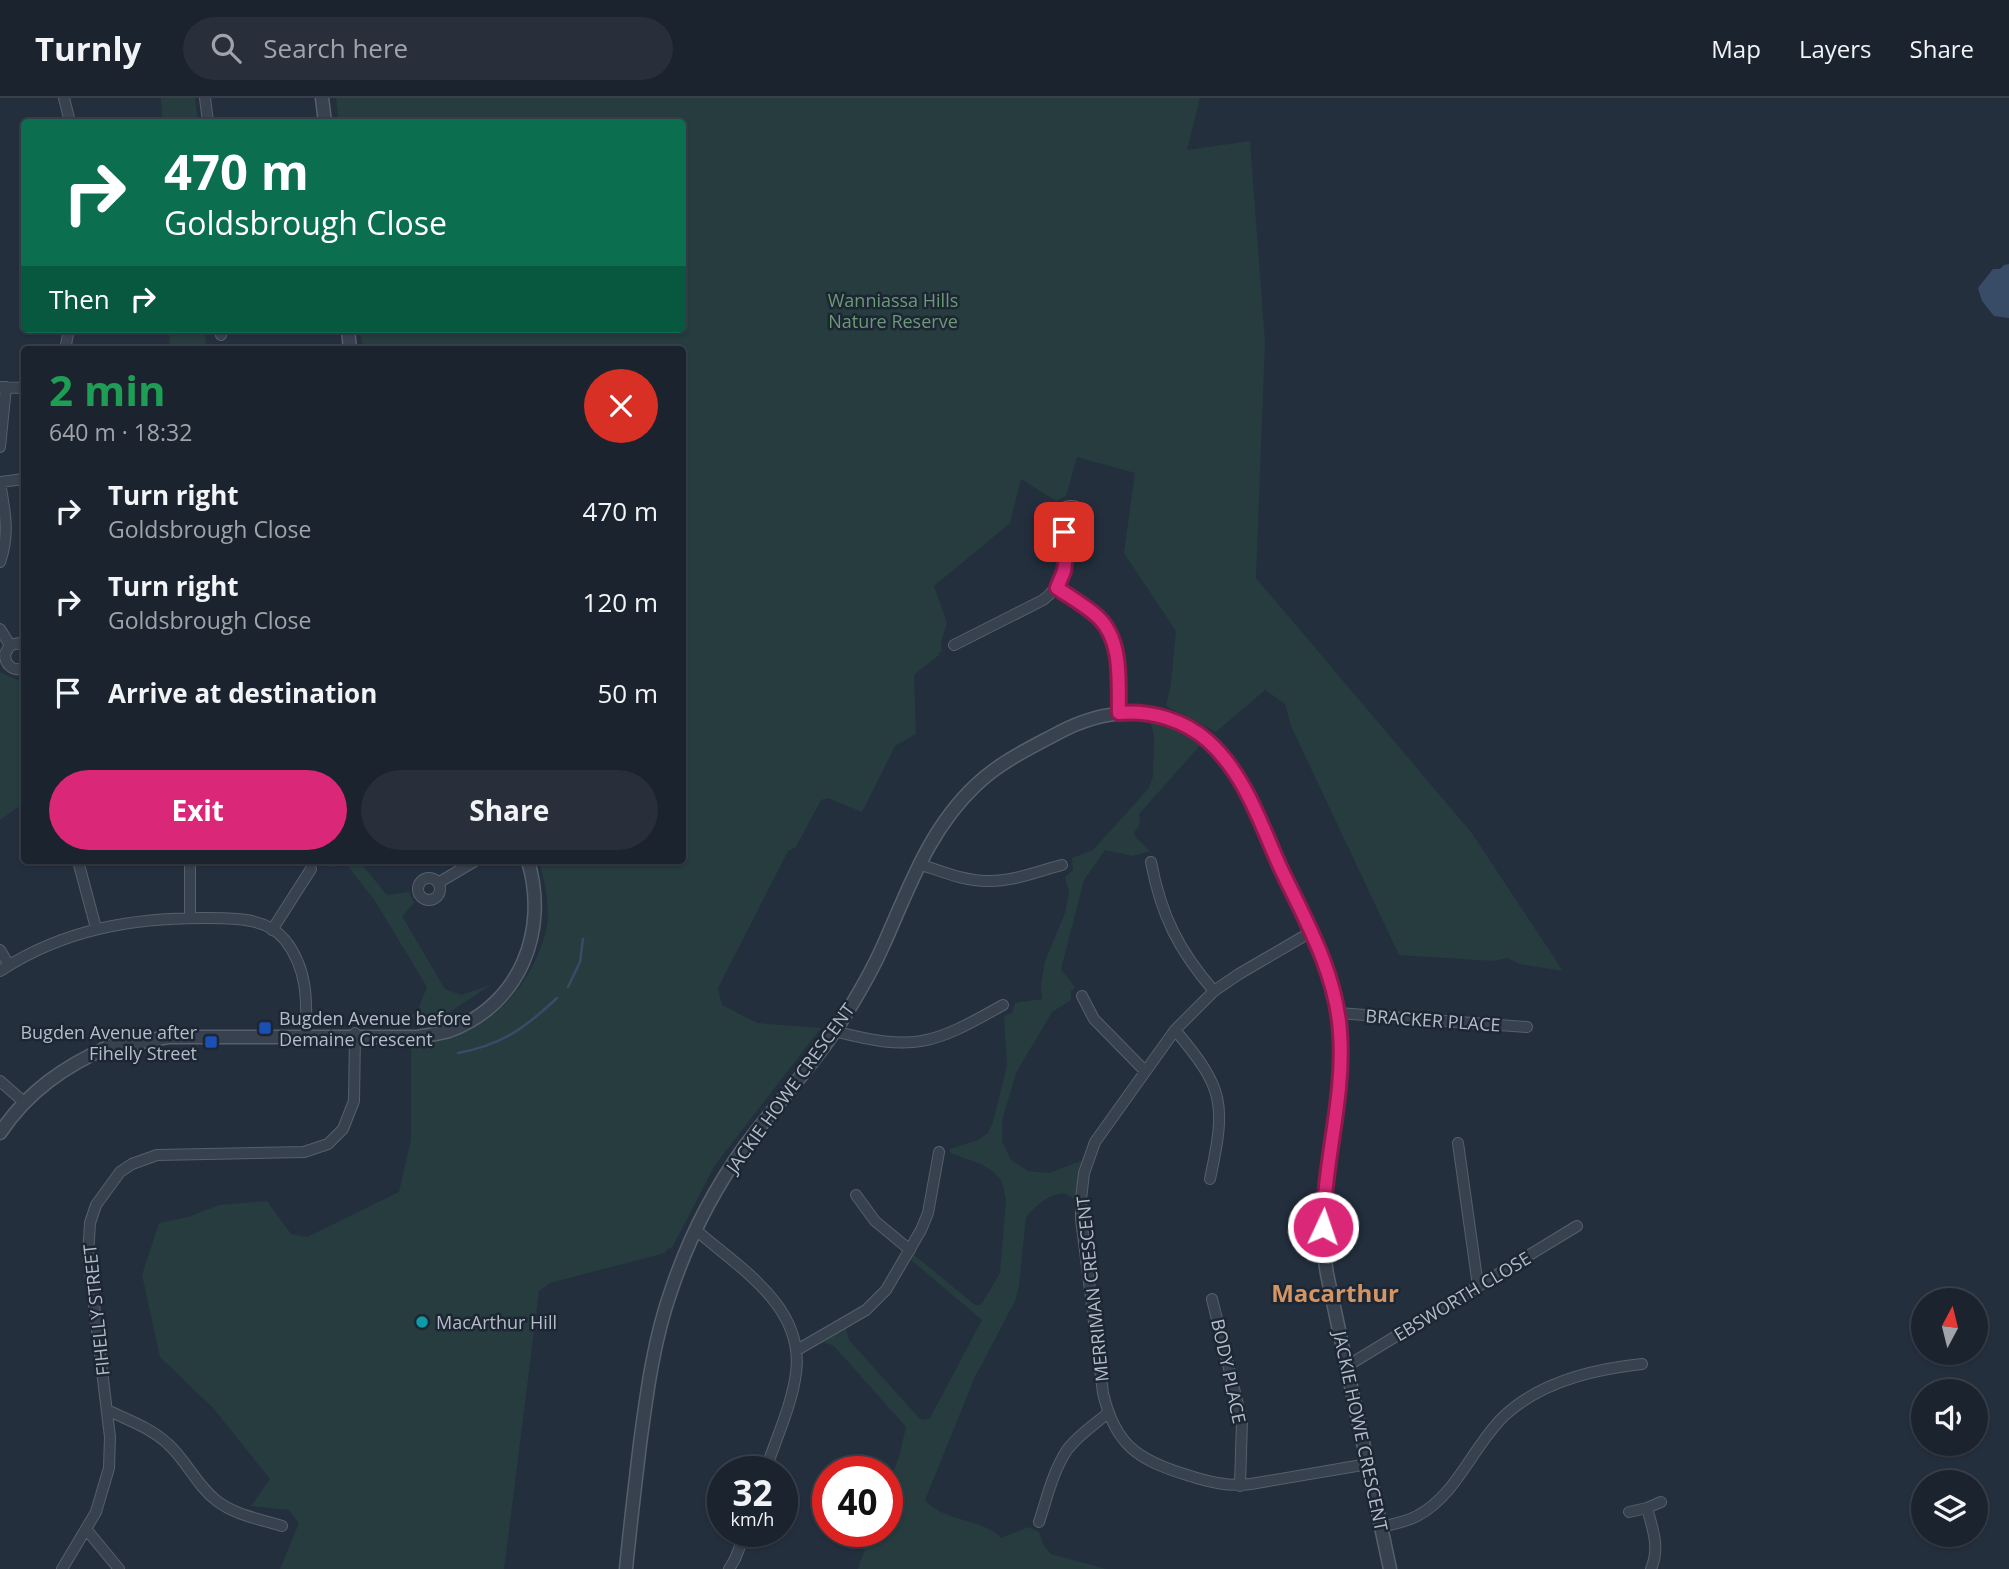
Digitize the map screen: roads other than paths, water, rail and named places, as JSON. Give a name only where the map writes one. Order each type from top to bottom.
[{"type":"street","points":[[64,98],[69,119]]},
{"type":"street","points":[[205,98],[208,119]]},
{"type":"street","points":[[322,98],[325,119]]},
{"type":"street","points":[[0,447],[3,387],[21,388]]},
{"type":"street","points":[[0,562],[5,548],[7,524],[0,482],[21,479]]},
{"type":"street","points":[[954,645],[1043,600],[1057,588],[1064,571],[1069,534]]},
{"type":"street","points":[[1057,588],[1096,615],[1112,639],[1118,662],[1119,713]]},
{"type":"street","points":[[0,629],[10,645]]},
{"type":"street","points":[[21,644],[10,645],[5,654],[7,664],[15,669],[21,668]]},
{"type":"street","name":"JACKIE HOWE CRESCENT","points":[[626,1569],[655,1347],[672,1287],[696,1230],[724,1178],[745,1146],[834,1031],[882,949],[919,864],[945,819],[978,783],[999,766],[1074,724],[1119,713],[1150,714],[1170,719],[1198,734],[1223,755],[1242,784],[1324,961],[1338,1013],[1341,1062],[1325,1180],[1323,1242],[1390,1569]]},
{"type":"street","points":[[1151,862],[1157,895],[1181,948],[1214,991]]},
{"type":"street","points":[[79,864],[96,928]]},
{"type":"street","points":[[190,864],[190,918]]},
{"type":"street","points":[[438,883],[470,864]]},
{"type":"street","points":[[0,1133],[24,1102],[67,1066],[126,1039],[193,1034],[417,1035],[456,1022],[498,997],[517,973],[527,954],[536,923],[537,901],[529,864]]},
{"type":"street","points":[[919,864],[969,879],[986,881],[1011,878],[1062,865]]},
{"type":"street","points":[[272,930],[311,869]]},
{"type":"street","points":[[0,950],[4,968],[41,948],[96,928],[145,919],[239,918],[256,922],[284,938],[302,971],[307,997],[306,1035]]},
{"type":"street","name":"MERRIMAN CRESCENT","points":[[1311,932],[1214,991],[1175,1030],[1095,1142],[1081,1189],[1083,1231],[1103,1393],[1108,1413],[1123,1439],[1136,1452],[1151,1463],[1209,1482],[1240,1486],[1368,1464]]},
{"type":"street","points":[[1082,996],[1094,1019],[1145,1070]]},
{"type":"street","points":[[834,1031],[891,1044],[924,1042],[956,1032],[1003,1005]]},
{"type":"street","name":"BRACKER PLACE","points":[[1338,1013],[1527,1027]]},
{"type":"street","points":[[1175,1030],[1201,1060],[1216,1091],[1220,1126],[1210,1179]]},
{"type":"street","name":"FIHELLY STREET","points":[[62,1569],[96,1512],[108,1468],[110,1437],[88,1255],[88,1237],[96,1205],[120,1172],[132,1164],[157,1155],[304,1152],[328,1144],[343,1129],[354,1101],[355,1035]]},
{"type":"street","points":[[0,1081],[24,1102]]},
{"type":"street","points":[[1458,1143],[1478,1286]]},
{"type":"street","points":[[797,1350],[873,1304],[891,1282],[928,1213],[939,1152]]},
{"type":"street","points":[[856,1195],[875,1221],[910,1250]]},
{"type":"street","name":"EBSWORTH CLOSE","points":[[1347,1366],[1577,1226]]},
{"type":"street","points":[[696,1230],[777,1302],[793,1333],[797,1350],[796,1373],[770,1456]]},
{"type":"street","name":"BODY PLACE","points":[[1212,1299],[1242,1421],[1240,1486]]},
{"type":"street","points":[[1381,1527],[1411,1519],[1432,1506],[1445,1494],[1496,1425],[1528,1397],[1609,1367],[1642,1364]]},
{"type":"street","points":[[107,1410],[156,1433],[169,1444],[201,1488],[222,1505],[238,1513],[282,1526]]},
{"type":"street","points":[[1038,1521],[1068,1449],[1077,1438],[1108,1413]]},
{"type":"street","points":[[1629,1512],[1661,1502]]},
{"type":"street","points":[[1647,1508],[1657,1542],[1651,1569]]},
{"type":"street","points":[[86,1530],[119,1569]]},
{"type":"street","points":[[729,1569],[740,1547]]},
{"type":"water","points":[[2009,264],[2009,318],[1994,316],[1982,301],[1978,288],[1993,269]]},
{"type":"waterway","points":[[568,987],[580,962],[583,939]]},
{"type":"waterway","points":[[458,1053],[474,1050],[512,1034],[557,998]]},
{"type":"place","name":"Bugden Avenue before Demaine Crescent","points":[[265,1028]]},
{"type":"place","name":"Bugden Avenue after Fihelly Street","points":[[211,1042]]},
{"type":"place","name":"MacArthur Hill","points":[[422,1322]]},
{"type":"district","name":"Macarthur","points":[[1335,1292]]},
{"type":"park label","name":"Wanniassa Hills Nature Reserve","points":[[893,310]]}]
